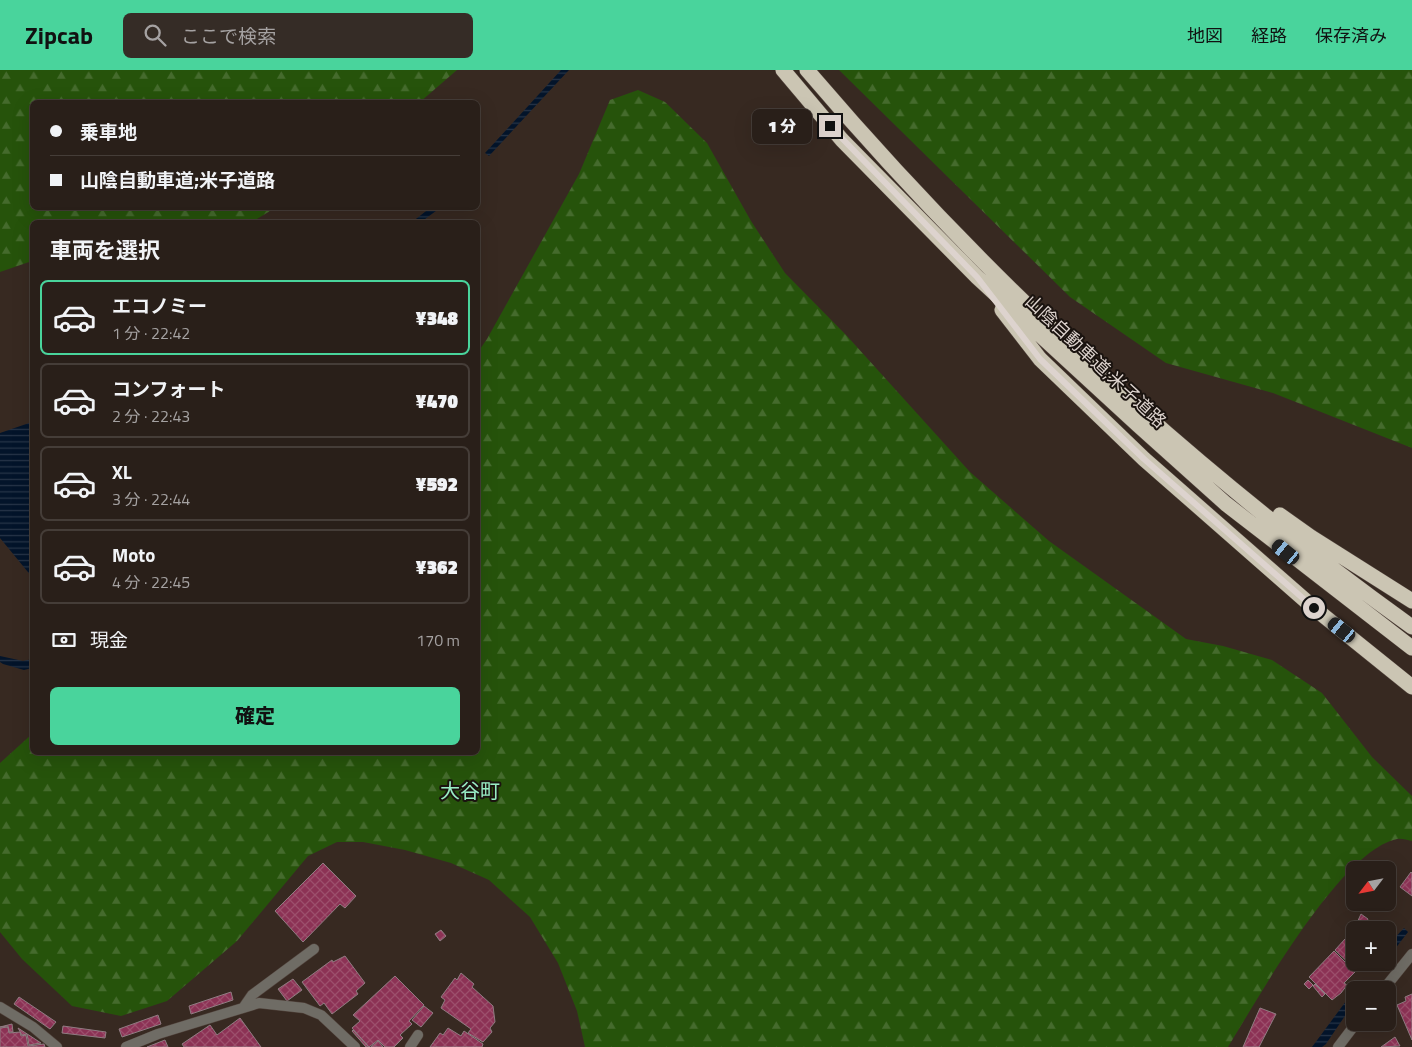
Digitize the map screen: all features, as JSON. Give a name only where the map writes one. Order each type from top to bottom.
[{"type":"highway","name":"山陰自動車道;米子道路","points":[[783,70],[842,140],[977,277],[1226,504],[1412,648]]},
{"type":"highway","name":"山陰自動車道;米子道路","points":[[808,70],[857,128],[950,226],[1094,369],[1237,492],[1325,563],[1412,627]]},
{"type":"highway","points":[[977,277],[1040,359],[1144,459],[1299,595],[1412,687]]},
{"type":"highway","points":[[1053,328],[1234,481],[1311,537],[1412,601]]},
{"type":"street","points":[[242,1008],[252,995],[314,949]]},
{"type":"street","points":[[1390,981],[1412,954]]},
{"type":"street","points":[[126,1047],[158,1034],[259,1003],[304,1008],[321,1015],[355,1047]]},
{"type":"street","points":[[0,1007],[33,1027],[57,1047]]},
{"type":"street","points":[[1338,1047],[1350,1031]]},
{"type":"street","points":[[410,1047],[418,1036]]},
{"type":"green space","points":[[0,70],[457,70],[422,100],[30,100],[30,210],[272,210],[255,220],[30,220],[30,262],[0,272]]},
{"type":"green space","points":[[839,70],[1412,70],[1412,448],[1273,393],[1166,363],[1070,297]]},
{"type":"green space","points":[[638,90],[665,102],[707,143],[751,221],[785,273],[847,336],[970,472],[1049,541],[1186,639],[1223,646],[1272,660],[1322,693],[1372,757],[1412,796],[1412,841],[1397,839],[1375,849],[1361,861],[1346,861],[1346,876],[1327,897],[1280,962],[1228,1047],[585,1047],[577,1011],[558,963],[530,917],[489,880],[451,863],[405,850],[363,842],[337,842],[308,856],[237,941],[167,1001],[121,1016],[72,1006],[22,959],[0,932],[0,763],[30,736],[30,755],[480,755],[480,349],[579,174],[610,100]]},
{"type":"water","points":[[561,70],[569,70],[489,156],[485,153]]},
{"type":"water","points":[[427,210],[437,210],[424,220],[415,220]]},
{"type":"water","points":[[30,423],[30,575],[0,538],[0,433]]},
{"type":"water","points":[[0,656],[23,661],[30,659],[30,668],[24,670],[0,662]]},
{"type":"water","points":[[1404,928],[1408,932],[1396,948],[1396,936]]},
{"type":"water","points":[[1346,1001],[1346,1014],[1326,1044],[1322,1047],[1312,1047]]},
{"type":"building","points":[[323,863],[356,896],[345,908],[340,904],[303,942],[275,911]]},
{"type":"building","points":[[1412,873],[1412,896],[1400,887]]},
{"type":"building","points":[[1361,914],[1368,919],[1367,921],[1358,921]]},
{"type":"building","points":[[441,930],[446,936],[440,941],[435,934]]},
{"type":"building","points":[[1346,940],[1346,960],[1335,950]]},
{"type":"building","points":[[1334,951],[1346,963],[1346,971],[1355,972],[1344,983],[1346,986],[1341,993],[1332,1000],[1309,977]]},
{"type":"building","points":[[345,956],[365,983],[356,991],[358,994],[332,1014],[324,1003],[320,1006],[302,982],[332,960],[333,962]]},
{"type":"building","points":[[461,973],[474,984],[472,987],[493,1006],[495,1022],[490,1028],[492,1032],[483,1042],[468,1033],[471,1029],[441,1008],[445,1000],[441,997]]},
{"type":"building","points":[[395,976],[424,1005],[409,1021],[412,1024],[400,1035],[403,1038],[394,1047],[385,1047],[378,1040],[369,1047],[352,1028],[360,1021],[353,1015]]},
{"type":"building","points":[[293,979],[302,990],[287,1001],[278,989]]},
{"type":"building","points":[[1308,980],[1313,985],[1309,989],[1304,984]]},
{"type":"building","points":[[1315,984],[1325,994],[1322,997],[1313,986]]},
{"type":"building","points":[[231,992],[233,1000],[191,1014],[189,1006]]},
{"type":"building","points":[[1412,994],[1412,1040],[1397,1005],[1406,1001],[1405,997]]},
{"type":"building","points":[[19,997],[56,1022],[50,1029],[14,1004]]},
{"type":"building","points":[[424,1006],[433,1013],[421,1027],[412,1020]]},
{"type":"building","points":[[1260,1008],[1276,1014],[1259,1047],[1243,1047]]},
{"type":"building","points":[[158,1015],[161,1024],[122,1037],[119,1029]]},
{"type":"building","points":[[240,1018],[261,1047],[184,1047],[182,1044],[210,1025],[217,1035]]},
{"type":"building","points":[[12,1024],[13,1032],[9,1032],[8,1026],[0,1027]]},
{"type":"building","points":[[63,1026],[106,1032],[105,1038],[62,1033]]},
{"type":"building","points":[[8,1027],[9,1033],[20,1032],[21,1036],[26,1035],[28,1046],[44,1044],[45,1047],[0,1047],[0,1028]]},
{"type":"building","points":[[18,1028],[41,1043],[29,1045],[27,1034],[22,1035]]},
{"type":"building","points":[[448,1028],[461,1036],[464,1031],[483,1044],[482,1047],[430,1047],[440,1033],[443,1035]]},
{"type":"building","points":[[353,1030],[369,1047],[366,1047]]},
{"type":"building","points":[[1395,1037],[1400,1046],[1381,1047]]},
{"type":"building","points":[[165,1040],[168,1047],[147,1047]]},
{"type":"building","points":[[378,1041],[383,1047],[371,1047]]},
{"type":"district","name":"大谷町","points":[[470,790]]},
{"type":"route","points":[[830,126],[977,277],[1040,359],[1144,459],[1225,532],[1314,608]]}]
